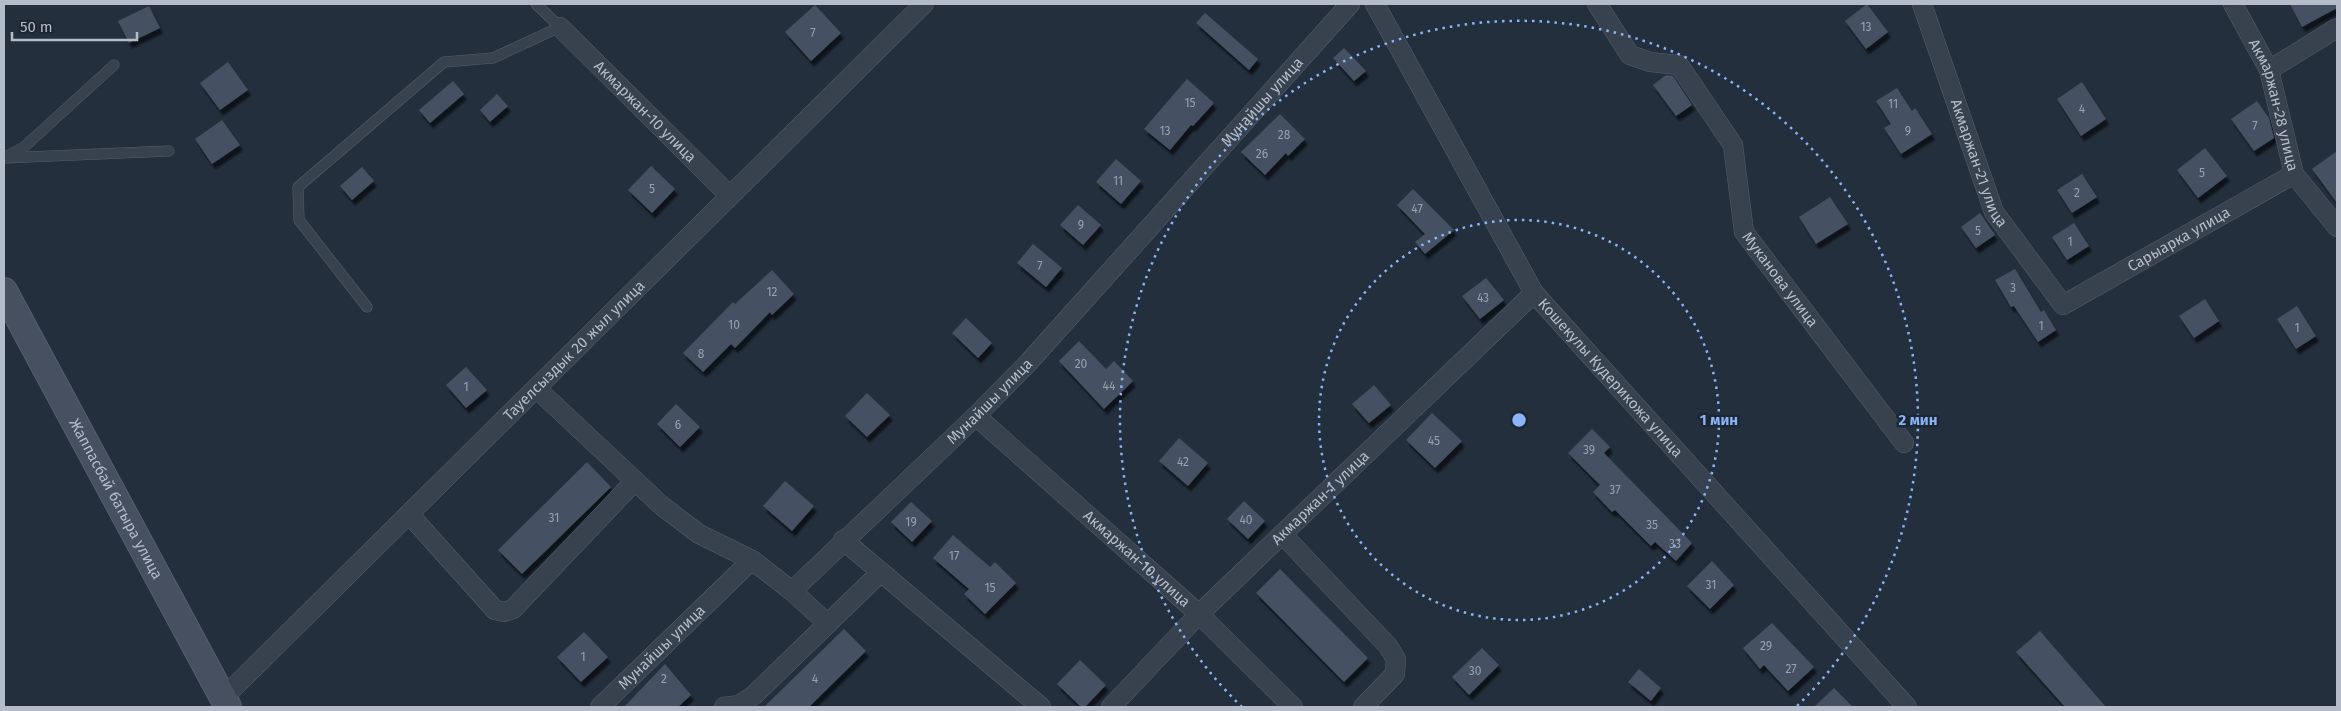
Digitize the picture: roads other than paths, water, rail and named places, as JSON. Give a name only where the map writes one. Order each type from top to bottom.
[{"type":"main road","name":"Жаппасбай батыра улица","points":[[4,291],[225,702]]},
{"type":"street","name":"Тауелсыздык 20 жыл улица","points":[[225,702],[408,514],[924,4]]},
{"type":"street","name":"Мунайшы улица","points":[[792,591],[843,540],[976,416],[1028,363],[1350,4]]},
{"type":"street","name":"Кошекулы Кудерикожа улица","points":[[1375,4],[1534,293],[1907,707]]},
{"type":"street","name":"Муканова улица","points":[[1597,4],[1630,55],[1650,62],[1679,65],[1733,145],[1744,232],[1904,443]]},
{"type":"street","name":"Акмаржан-21 улица","points":[[1922,4],[1994,212],[2064,305]]},
{"type":"street","name":"Акмаржан-28 улица","points":[[2233,4],[2269,70],[2294,174],[2337,227]]},
{"type":"street","name":"Акмаржан-10 улица","points":[[560,27],[730,196]]},
{"type":"street","points":[[2269,70],[2337,28]]},
{"type":"street","name":"Сарыарка улица","points":[[2064,305],[2294,174]]},
{"type":"street","name":"Акмаржан-1 улица","points":[[1111,707],[1199,614],[1534,293]]},
{"type":"street","points":[[536,388],[634,482],[699,534],[752,560],[792,591],[828,624]]},
{"type":"street","name":"Акмаржан-10 улица","points":[[976,416],[1199,614],[1293,707]]},
{"type":"street","points":[[408,514],[495,610],[504,612],[513,609],[634,482]]},
{"type":"street","points":[[1282,534],[1388,646],[1396,659],[1395,674],[1363,707]]},
{"type":"street","points":[[843,540],[1041,707]]},
{"type":"street","name":"Мунайшы улица","points":[[600,707],[752,560]]},
{"type":"street","points":[[724,707],[739,705],[754,695],[881,572]]},
{"type":"lane","points":[[368,307],[299,220],[298,187],[444,62],[493,58],[560,27],[536,4]]},
{"type":"lane","points":[[4,158],[24,147],[114,65]]},
{"type":"lane","points":[[4,158],[170,150]]}]
